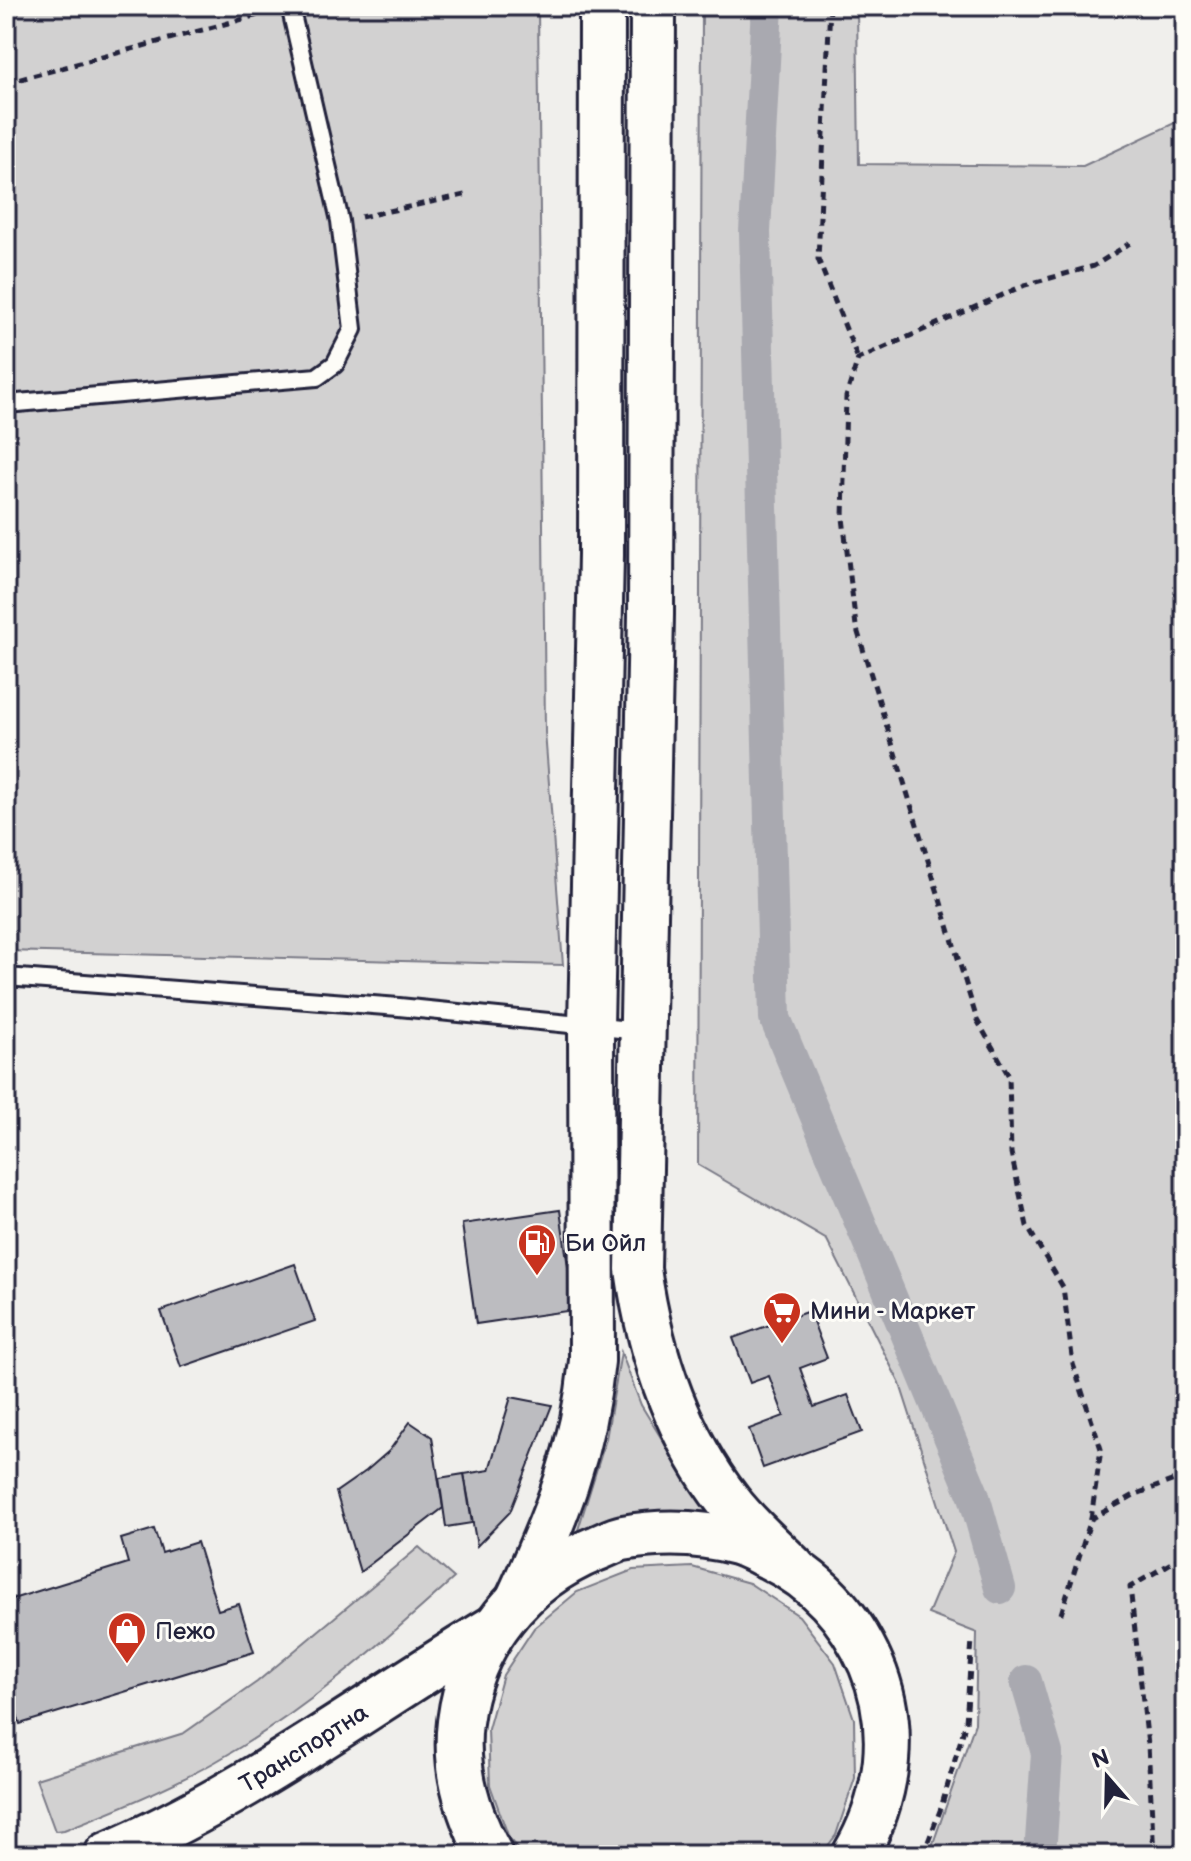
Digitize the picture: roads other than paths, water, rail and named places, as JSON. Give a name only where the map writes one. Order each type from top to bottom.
[{"type":"main road","points":[[490,1855],[472,1821],[461,1773],[460,1722],[472,1673],[507,1613],[557,1513],[588,1406],[592,1361],[591,1026],[601,555],[602,6]]},
{"type":"main road","points":[[653,6],[651,615],[638,1269],[655,1354],[673,1409],[697,1457],[730,1504],[841,1613],[860,1640],[877,1678],[885,1709],[888,1742],[886,1774],[871,1828],[855,1855]]},
{"type":"main road","name":"Транспортна","points":[[107,1855],[163,1831],[304,1751],[507,1613],[566,1561],[621,1539],[681,1532],[739,1542],[793,1568]]},
{"type":"lane","points":[[6,404],[317,377],[335,364],[353,329],[340,221],[282,8]]},
{"type":"lane","points":[[6,977],[399,1007],[642,1031]]},
{"type":"waterway","points":[[767,6],[755,232],[775,1018],[974,1496],[1000,1588]]},
{"type":"waterway","points":[[1026,1681],[1047,1753],[1040,1855]]},
{"type":"place","name":"Би Ойл","points":[[537,1277]]},
{"type":"place","name":"Мини - Маркет","points":[[782,1345]]},
{"type":"place","name":"Пежо","points":[[127,1665]]}]
